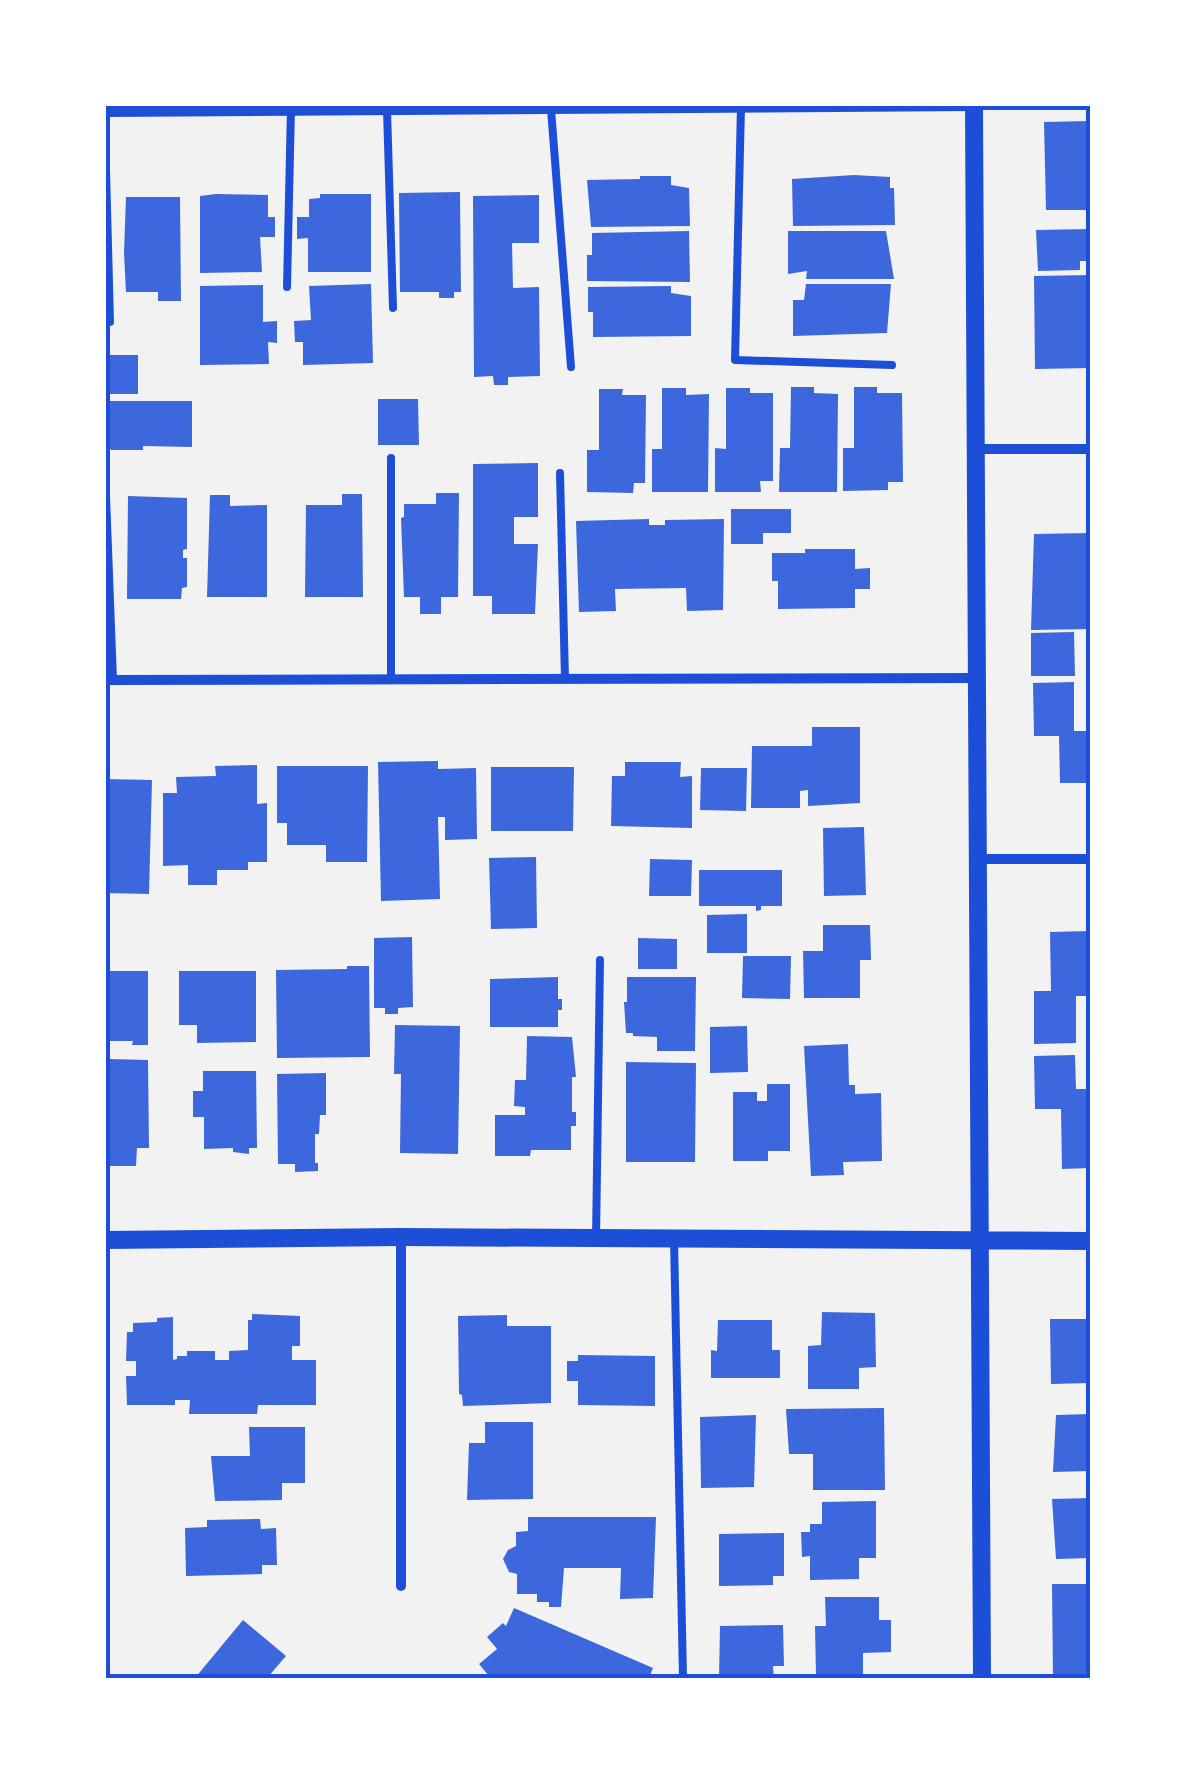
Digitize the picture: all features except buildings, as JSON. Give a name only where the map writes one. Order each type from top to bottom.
[{"type":"street","points":[[105,112],[974,106],[982,1678]]},
{"type":"street","points":[[975,449],[1091,448]]},
{"type":"street","points":[[109,680],[977,678]]},
{"type":"street","points":[[976,859],[1091,859]]},
{"type":"street","points":[[105,1240],[401,1237],[1091,1241]]},
{"type":"street","points":[[401,1237],[401,1586]]},
{"type":"lane","points":[[741,107],[735,360],[892,364]]},
{"type":"lane","points":[[286,287],[291,108]]},
{"type":"lane","points":[[551,108],[571,367]]},
{"type":"lane","points":[[387,110],[393,308]]},
{"type":"lane","points":[[105,131],[110,322]]},
{"type":"lane","points":[[391,458],[391,679]]},
{"type":"lane","points":[[105,470],[109,680]]},
{"type":"lane","points":[[560,474],[566,679]]},
{"type":"lane","points":[[596,1238],[600,960]]},
{"type":"lane","points":[[674,1239],[682,1678]]}]
